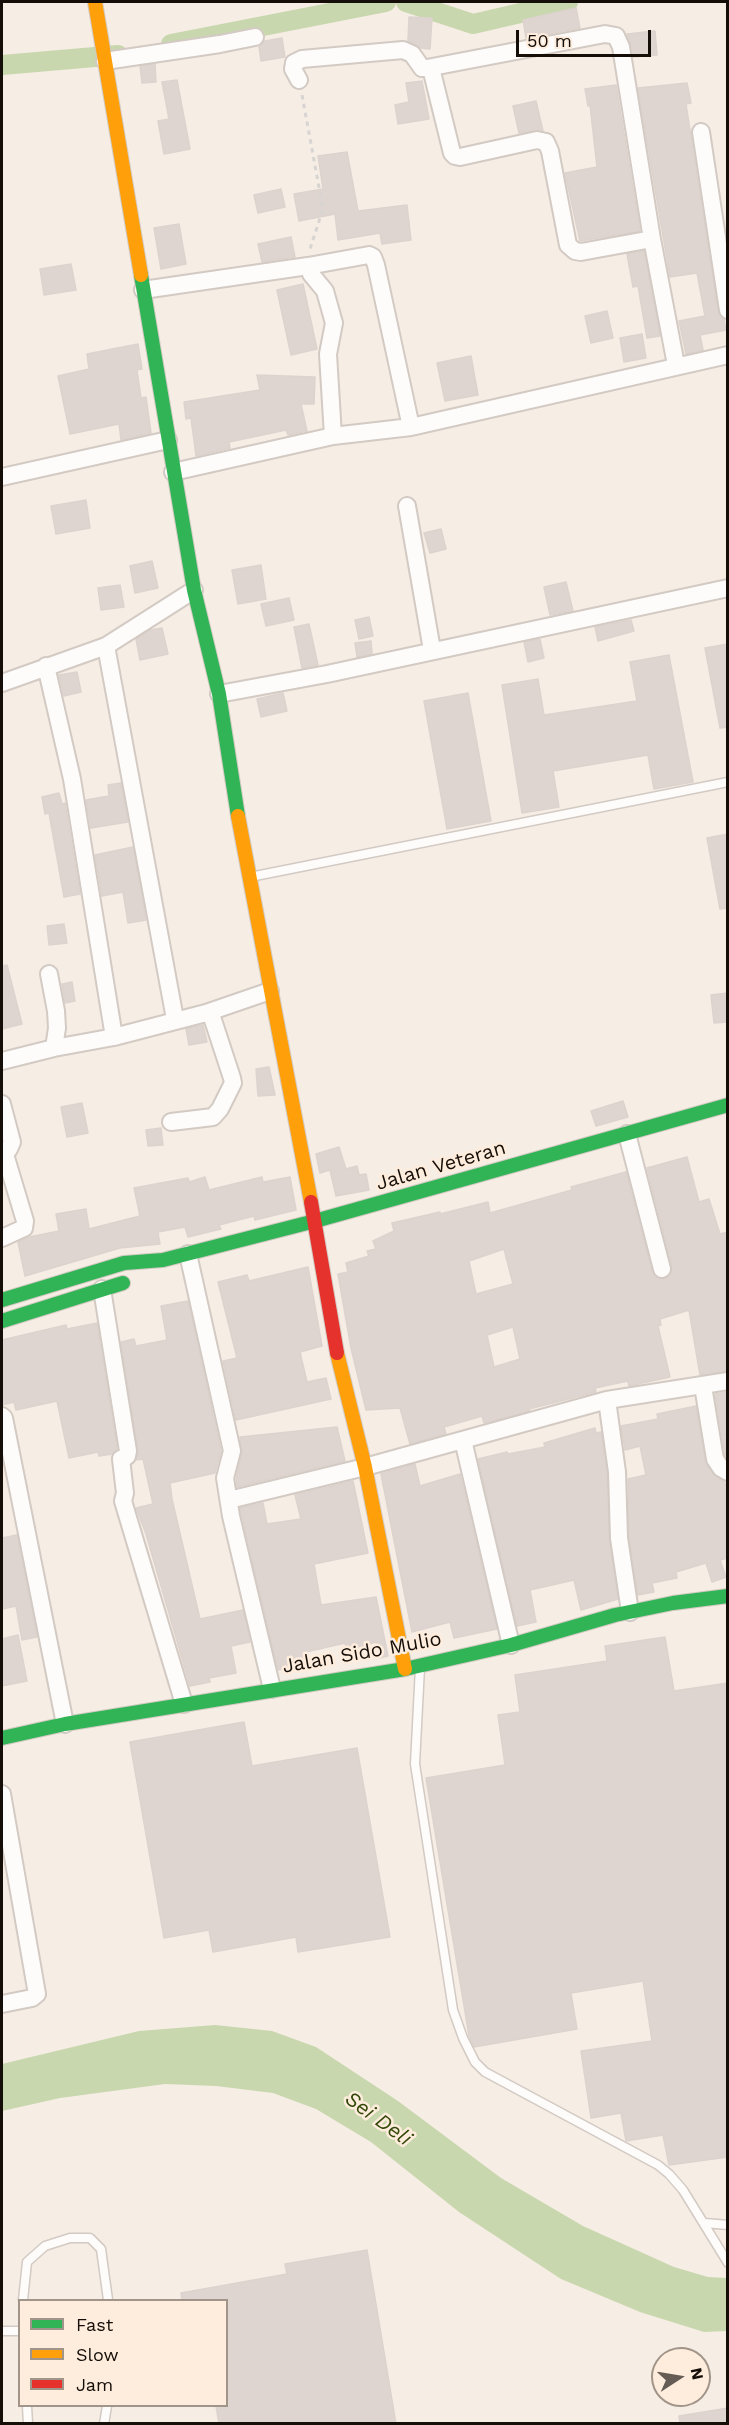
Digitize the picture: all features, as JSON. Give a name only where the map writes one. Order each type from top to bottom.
[{"type":"street","points":[[95,2],[172,472],[194,590],[219,694],[228,762],[315,1221],[337,1350],[365,1467],[405,1669]]},
{"type":"street","points":[[299,80],[293,69],[294,63],[302,59],[403,50],[412,54],[422,68],[431,68],[605,34],[616,36],[621,47],[652,239],[676,365]]},
{"type":"street","points":[[105,59],[220,44],[255,37]]},
{"type":"street","points":[[431,68],[452,153],[455,156],[460,157],[537,140],[546,142],[550,151],[568,245],[575,251],[581,252],[652,239]]},
{"type":"street","points":[[701,132],[728,310]]},
{"type":"street","points":[[143,290],[369,255],[373,257],[411,427]]},
{"type":"street","points":[[308,266],[311,274],[325,291],[334,323],[328,354],[333,436]]},
{"type":"street","points":[[172,472],[333,436],[411,427],[728,355]]},
{"type":"street","points":[[2,477],[168,441]]},
{"type":"street","points":[[407,506],[432,650]]},
{"type":"street","points":[[219,694],[327,674],[728,588]]},
{"type":"street","points":[[2,683],[106,646],[194,590]]},
{"type":"street","points":[[106,646],[175,1019]]},
{"type":"street","points":[[46,666],[72,779],[114,1037]]},
{"type":"street","points":[[49,974],[57,1019],[54,1048]]},
{"type":"street","points":[[2,1061],[54,1048],[114,1037],[175,1019],[206,1013],[270,991]]},
{"type":"street","points":[[171,1122],[213,1117],[218,1113],[232,1083],[212,1017],[206,1013]]},
{"type":"street","points":[[2,1104],[12,1142],[9,1149],[3,1151],[26,1221],[24,1228],[2,1238]]},
{"type":"street","name":"Jalan Veteran","points":[[2,1300],[124,1263],[164,1260],[315,1221],[728,1105]]},
{"type":"street","points":[[627,1134],[663,1269]]},
{"type":"street","points":[[188,1254],[232,1451],[225,1478],[229,1500],[272,1689]]},
{"type":"street","name":"Jalan Veteran","points":[[2,1321],[132,1280],[164,1260]]},
{"type":"street","points":[[102,1289],[128,1451],[127,1456],[121,1459],[125,1493],[123,1501],[184,1704]]},
{"type":"street","points":[[229,1500],[365,1467],[606,1400],[728,1381]]},
{"type":"street","points":[[703,1386],[715,1459],[721,1468],[728,1472]]},
{"type":"street","points":[[606,1400],[617,1472],[619,1538],[630,1612]]},
{"type":"street","points":[[2,1416],[65,1724]]},
{"type":"street","points":[[463,1440],[512,1645]]},
{"type":"street","name":"Jalan Sido Mulio","points":[[2,1738],[65,1724],[405,1669],[512,1645],[630,1612],[673,1603],[728,1596]]},
{"type":"street","points":[[2,1794],[37,1994],[32,1998],[2,2004]]},
{"type":"lane","points":[[249,878],[728,782]]},
{"type":"lane","points":[[420,1664],[415,1764],[453,2010],[475,2062],[485,2072],[658,2165],[683,2190],[728,2263]]},
{"type":"lane","points":[[705,2223],[728,2225]]},
{"type":"lane","points":[[23,2299],[27,2262],[45,2246],[70,2238],[90,2238],[101,2249],[108,2299]]},
{"type":"lane","points":[[2,2331],[18,2331]]},
{"type":"lane","points":[[27,2407],[28,2424]]},
{"type":"lane","points":[[104,2424],[107,2407]]},
{"type":"path","points":[[299,80],[323,209],[310,248],[308,266]]},
{"type":"water","name":"Sei Deli","points":[[215,2025],[272,2031],[316,2047],[398,2101],[501,2178],[583,2226],[674,2267],[708,2277],[727,2278],[727,2331],[704,2332],[640,2312],[561,2279],[459,2212],[371,2142],[316,2109],[273,2093],[216,2086],[165,2084],[60,2098],[2,2111],[2,2064],[139,2031]]},
{"type":"building","points":[[576,8],[580,28],[526,38],[523,20]]},
{"type":"building","points":[[409,17],[432,18],[430,49],[421,48],[408,41]]},
{"type":"building","points":[[655,31],[657,55],[633,57],[627,34]]},
{"type":"building","points":[[282,38],[285,57],[261,61],[259,47],[265,41]]},
{"type":"building","points":[[155,64],[156,82],[142,83],[140,66]]},
{"type":"building","points":[[177,80],[190,149],[164,154],[158,121],[169,119],[162,82]]},
{"type":"building","points":[[422,81],[429,119],[398,124],[395,105],[409,102],[406,83]]},
{"type":"building","points":[[687,83],[691,103],[686,104],[718,312],[724,319],[726,330],[700,335],[703,350],[686,354],[679,321],[705,316],[697,273],[670,277],[638,88]]},
{"type":"building","points":[[616,85],[640,231],[580,241],[565,173],[597,167],[590,105],[588,106],[585,89]]},
{"type":"building","points":[[536,101],[543,131],[519,133],[513,106]]},
{"type":"building","points":[[347,152],[358,211],[407,205],[411,240],[382,244],[380,233],[338,240],[335,214],[299,221],[294,194],[323,189],[318,156]]},
{"type":"building","points":[[281,189],[285,207],[258,213],[254,195]]},
{"type":"building","points":[[179,224],[186,264],[161,269],[154,228]]},
{"type":"building","points":[[291,237],[295,257],[262,262],[258,244]]},
{"type":"building","points":[[644,251],[660,336],[647,338],[638,286],[633,287],[627,254]]},
{"type":"building","points":[[71,264],[76,290],[44,295],[40,269]]},
{"type":"building","points":[[303,284],[317,349],[291,355],[277,290]]},
{"type":"building","points":[[607,311],[613,338],[591,343],[585,316]]},
{"type":"building","points":[[642,334],[646,358],[624,362],[620,338]]},
{"type":"building","points":[[138,344],[142,369],[137,370],[141,398],[146,397],[151,433],[121,440],[119,424],[70,434],[58,376],[89,369],[87,354]]},
{"type":"building","points":[[471,356],[478,395],[445,401],[437,363]]},
{"type":"building","points":[[257,375],[315,377],[314,404],[301,404],[307,431],[288,435],[286,430],[229,442],[230,448],[196,456],[191,418],[186,419],[184,402],[260,390]]},
{"type":"building","points":[[86,500],[90,528],[56,534],[51,506]]},
{"type":"building","points":[[441,529],[446,549],[430,553],[424,533]]},
{"type":"building","points":[[152,561],[158,588],[135,593],[130,566]]},
{"type":"building","points":[[261,565],[266,599],[238,604],[232,570]]},
{"type":"building","points":[[566,582],[573,611],[550,615],[544,587]]},
{"type":"building","points":[[120,585],[124,607],[101,610],[98,588]]},
{"type":"building","points":[[289,598],[294,620],[266,626],[261,604]]},
{"type":"building","points":[[369,617],[373,636],[359,639],[355,620]]},
{"type":"building","points":[[631,620],[634,631],[598,641],[595,627]]},
{"type":"building","points":[[309,624],[318,665],[302,668],[294,627]]},
{"type":"building","points":[[162,628],[168,654],[140,660],[136,639],[150,630]]},
{"type":"building","points":[[540,639],[544,658],[528,662],[524,642]]},
{"type":"building","points":[[371,641],[372,654],[357,657],[355,643]]},
{"type":"building","points":[[728,644],[728,727],[720,728],[705,648]]},
{"type":"building","points":[[669,655],[693,782],[654,789],[648,755],[553,771],[559,807],[522,813],[502,685],[538,679],[544,715],[637,701],[630,662]]},
{"type":"building","points":[[77,672],[81,692],[64,696],[59,675]]},
{"type":"building","points":[[283,693],[287,711],[261,717],[257,699]]},
{"type":"building","points":[[468,693],[491,821],[447,829],[424,701]]},
{"type":"building","points":[[121,783],[128,822],[91,828],[86,800],[109,796],[108,785]]},
{"type":"building","points":[[59,793],[62,804],[65,803],[80,894],[64,897],[49,813],[45,814],[42,797]]},
{"type":"building","points":[[728,834],[728,908],[720,909],[707,838]]},
{"type":"building","points":[[133,847],[146,920],[128,923],[123,892],[102,896],[95,855]]},
{"type":"building","points":[[64,924],[67,943],[49,945],[47,926]]},
{"type":"building","points":[[7,965],[22,1024],[2,1029],[2,966]]},
{"type":"building","points":[[72,982],[75,1001],[65,1003],[62,984]]},
{"type":"building","points":[[728,993],[728,1022],[714,1023],[711,995]]},
{"type":"building","points":[[203,1025],[207,1042],[189,1045],[186,1029]]},
{"type":"building","points":[[269,1067],[275,1095],[258,1096],[256,1069]]},
{"type":"building","points":[[623,1101],[628,1117],[596,1126],[591,1111]]},
{"type":"building","points":[[82,1103],[88,1133],[67,1137],[61,1107]]},
{"type":"building","points":[[161,1128],[163,1145],[148,1146],[146,1130]]},
{"type":"building","points":[[339,1147],[346,1169],[357,1166],[359,1175],[366,1174],[369,1190],[336,1196],[330,1170],[320,1173],[316,1154]]},
{"type":"building","points":[[687,1157],[699,1202],[709,1199],[720,1234],[728,1232],[728,1371],[700,1375],[689,1310],[660,1319],[661,1325],[658,1326],[670,1377],[629,1386],[628,1381],[595,1388],[596,1392],[484,1423],[482,1416],[444,1427],[446,1434],[410,1444],[400,1408],[366,1410],[351,1348],[338,1274],[348,1272],[346,1263],[369,1256],[367,1251],[376,1249],[373,1241],[394,1231],[392,1223],[488,1202],[490,1213],[626,1172],[652,1272],[655,1277],[664,1279],[670,1276],[672,1266],[647,1168]],"holes":[[[504,1249],[513,1284],[476,1294],[469,1261]],[[513,1327],[520,1359],[494,1367],[487,1335]]]},
{"type":"building","points":[[205,1177],[209,1190],[262,1177],[263,1182],[290,1177],[296,1210],[255,1220],[254,1216],[219,1225],[221,1229],[188,1237],[185,1227],[158,1232],[160,1244],[120,1248],[25,1276],[18,1242],[29,1237],[59,1231],[56,1214],[86,1209],[89,1229],[140,1216],[134,1188],[188,1178],[189,1182]]},
{"type":"building","points":[[308,1267],[322,1346],[300,1352],[307,1382],[326,1378],[331,1399],[236,1420],[223,1361],[237,1358],[218,1282],[247,1275],[249,1281]]},
{"type":"building","points":[[188,1301],[221,1451],[215,1473],[170,1483],[172,1499],[200,1619],[243,1610],[250,1642],[231,1646],[236,1673],[209,1678],[210,1682],[190,1686],[146,1534],[136,1508],[153,1504],[143,1459],[136,1460],[138,1449],[121,1342],[134,1339],[136,1346],[167,1340],[161,1306]]},
{"type":"building","points":[[97,1323],[117,1449],[112,1454],[99,1456],[98,1452],[69,1458],[57,1401],[16,1410],[14,1402],[2,1405],[2,1340],[66,1325],[67,1329]]},
{"type":"building","points":[[728,1392],[728,1459],[725,1455],[715,1394]]},
{"type":"building","points":[[696,1406],[705,1461],[713,1474],[724,1481],[728,1491],[728,1558],[720,1560],[726,1577],[712,1582],[706,1563],[676,1572],[677,1578],[652,1583],[654,1592],[638,1595],[629,1537],[628,1479],[646,1475],[640,1446],[625,1450],[621,1426],[658,1419],[657,1414]]},
{"type":"building","points":[[337,1427],[345,1461],[237,1487],[236,1479],[242,1453],[240,1437]]},
{"type":"building","points":[[595,1428],[596,1433],[601,1432],[607,1473],[609,1539],[618,1599],[581,1610],[574,1580],[530,1590],[536,1622],[517,1626],[478,1459],[545,1447],[544,1443]]},
{"type":"building","points":[[415,1464],[420,1486],[460,1474],[497,1629],[454,1638],[450,1622],[412,1632],[381,1474]]},
{"type":"building","points":[[353,1481],[368,1553],[314,1564],[321,1605],[376,1597],[388,1656],[380,1658],[376,1642],[347,1650],[345,1643],[302,1653],[304,1664],[278,1670],[240,1508],[263,1503],[267,1524],[301,1519],[295,1495]]},
{"type":"building","points":[[17,1535],[37,1637],[22,1640],[16,1606],[2,1609],[2,1538]]},
{"type":"building","points":[[18,1635],[27,1681],[2,1686],[2,1639]]},
{"type":"building","points":[[665,1637],[674,1691],[728,1683],[728,2157],[669,2165],[663,2135],[626,2141],[621,2113],[591,2118],[581,2051],[652,2041],[643,1981],[571,1993],[577,2029],[474,2047],[469,2036],[426,1778],[505,1765],[498,1715],[520,1712],[515,1675],[607,1661],[605,1646]]},
{"type":"building","points":[[244,1722],[252,1766],[357,1748],[390,1937],[298,1952],[296,1937],[213,1952],[209,1930],[164,1938],[130,1742]]},
{"type":"building","points":[[367,2250],[396,2424],[219,2424],[216,2407],[228,2407],[228,2299],[182,2299],[181,2293],[287,2274],[285,2264]]},
{"type":"building","points":[[728,2408],[728,2424],[680,2424],[679,2416]]},
{"type":"waterway","points":[[171,44],[386,2]]},
{"type":"waterway","points":[[406,2],[473,24],[568,2]]},
{"type":"waterway","points":[[2,65],[118,55]]},
{"type":"traffic: fast","points":[[141,275],[194,590],[219,694],[238,816]]},
{"type":"traffic: fast","points":[[2,1300],[124,1263],[163,1260],[315,1221],[728,1105]]},
{"type":"traffic: fast","points":[[2,1321],[123,1283]]},
{"type":"traffic: fast","points":[[2,1738],[65,1724],[405,1669],[511,1645],[615,1615],[673,1603],[728,1596]]},
{"type":"traffic: slow","points":[[95,2],[141,275]]},
{"type":"traffic: slow","points":[[238,816],[311,1202]]},
{"type":"traffic: slow","points":[[337,1353],[365,1467],[405,1669]]},
{"type":"traffic: jam","points":[[311,1202],[337,1353]]}]
